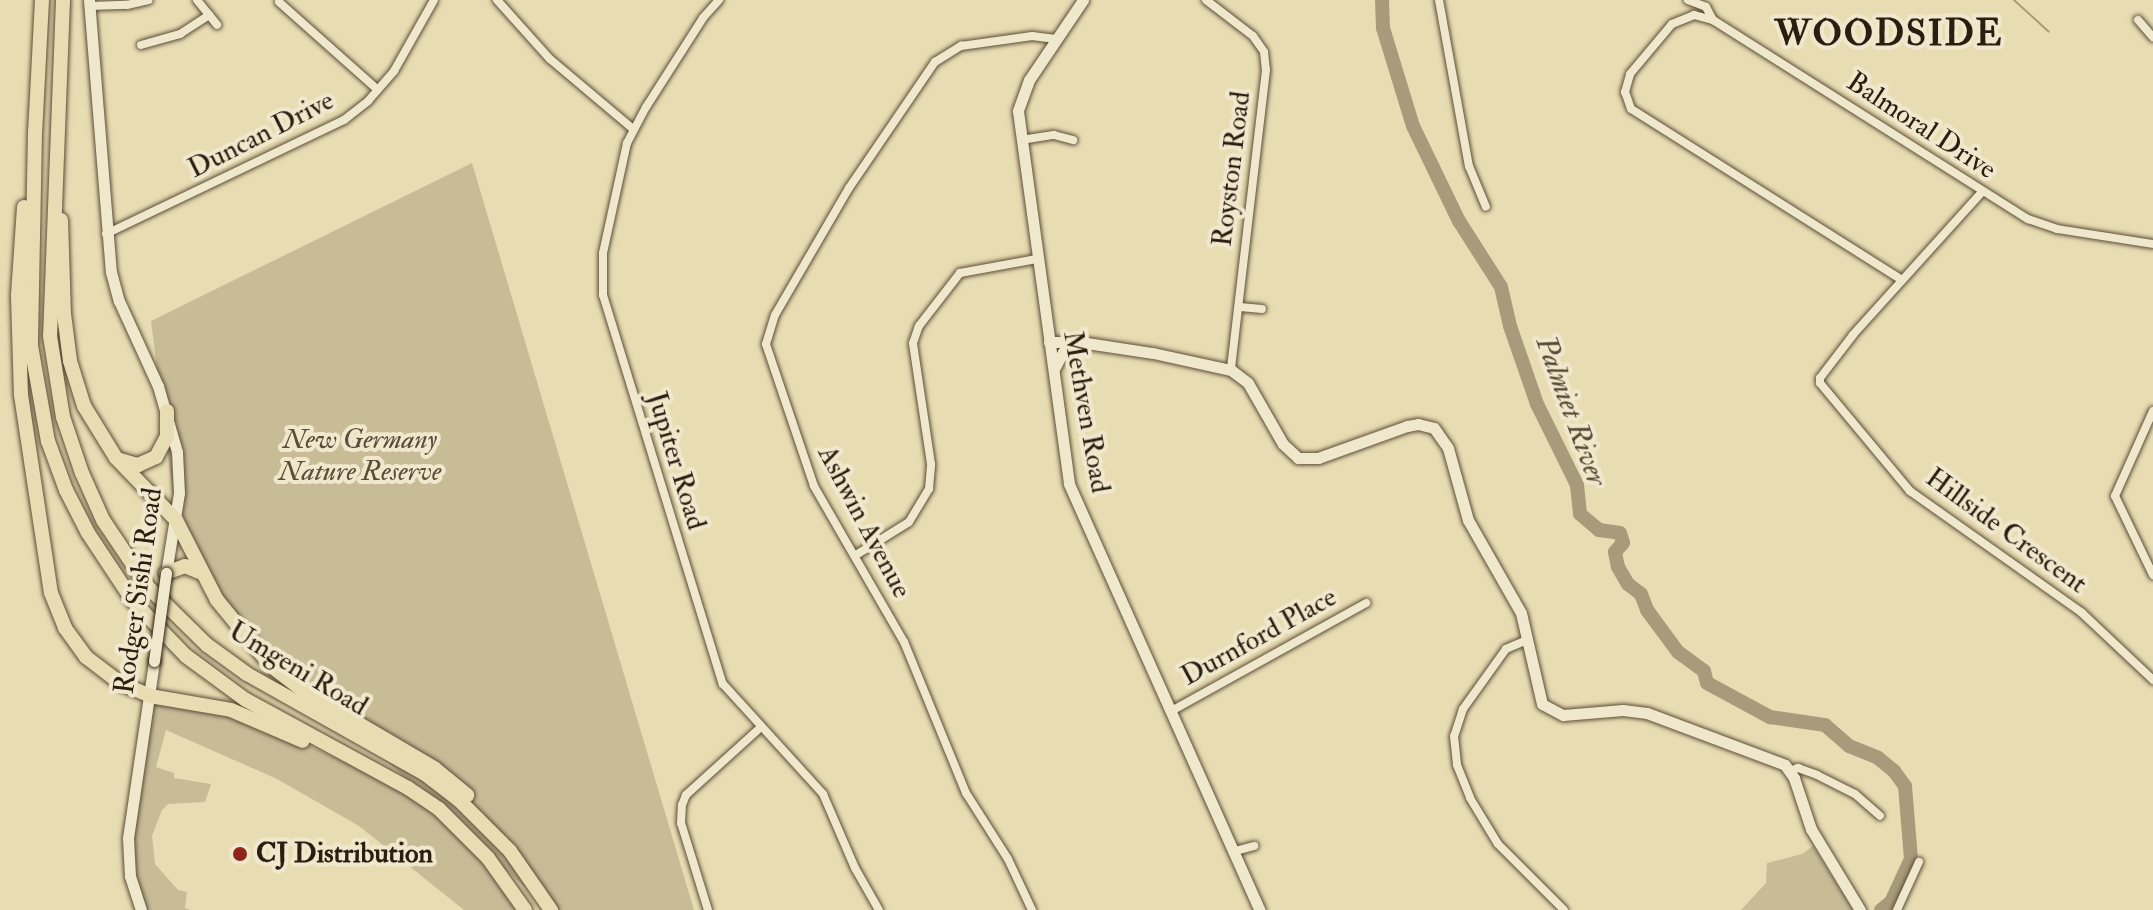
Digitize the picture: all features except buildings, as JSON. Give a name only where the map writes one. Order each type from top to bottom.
[{"type":"highway","name":"Umgeni Road","points":[[42,0],[30,312],[35,378],[56,465],[88,533],[146,617],[208,674],[246,700],[395,781],[439,809],[488,858],[525,910]]},
{"type":"highway","name":"Umgeni Road","points":[[63,0],[50,313],[52,356],[63,417],[77,459],[119,547],[169,610],[220,655],[275,691],[425,774],[459,800],[510,851],[552,910]]},
{"type":"highway","points":[[59,59],[66,342],[84,406],[116,458],[176,520],[199,572],[237,628],[289,681],[434,768],[476,803],[515,846],[552,910]]},
{"type":"highway","points":[[35,132],[20,248],[17,354],[51,593],[65,628],[86,657],[107,676],[150,696],[231,710],[367,770],[439,809]]},
{"type":"highway","points":[[116,458],[138,465],[156,457],[167,436],[167,411]]},
{"type":"highway","points":[[166,573],[185,566],[199,572]]},
{"type":"street","points":[[89,3],[127,5],[148,0]]},
{"type":"street","points":[[197,0],[217,25]]},
{"type":"street","name":"Duncan Drive","points":[[105,234],[324,131],[356,111],[378,90],[404,56],[434,0]]},
{"type":"street","points":[[497,0],[550,59],[633,129]]},
{"type":"street","name":"Jupiter Road","points":[[719,0],[703,18],[633,129],[624,155],[603,253],[603,295],[714,662],[734,699],[823,794],[855,868],[879,910]]},
{"type":"street","name":"Methven Road","points":[[1083,0],[1022,95],[1018,111],[1072,494],[1173,710],[1260,910]]},
{"type":"street","name":"Royston Road","points":[[1206,0],[1253,36],[1264,52],[1266,70],[1252,165],[1240,307],[1231,370]]},
{"type":"street","points":[[1439,0],[1469,166],[1486,207]]},
{"type":"street","name":"Balmoral Drive","points":[[1688,0],[1706,7],[1713,20],[1982,192],[2041,224],[2153,244]]},
{"type":"street","points":[[279,2],[378,90]]},
{"type":"street","name":"Rodger Sishi Road","points":[[89,3],[105,234],[119,301],[167,411],[177,452],[176,520],[128,838],[130,876],[141,910]]},
{"type":"street","points":[[141,45],[180,34],[209,15]]},
{"type":"street","points":[[1713,20],[1686,16],[1665,30],[1628,78],[1625,92],[1631,109],[1902,280]]},
{"type":"street","points":[[2138,20],[2153,37]]},
{"type":"street","name":"Ashwin Avenue","points":[[1032,910],[1008,859],[966,793],[904,642],[807,469],[768,354],[768,331],[849,188],[935,62],[961,46],[1032,36],[1056,39]]},
{"type":"street","points":[[1021,140],[1054,135],[1073,140]]},
{"type":"street","name":"Hillside Crescent","points":[[1982,192],[1902,280],[1820,378],[1823,387],[1910,491],[2082,613],[2153,680]]},
{"type":"street","points":[[856,555],[909,522],[929,489],[931,464],[914,350],[916,331],[960,273],[1037,259]]},
{"type":"street","points":[[1240,307],[1262,309]]},
{"type":"street","points":[[1049,342],[1080,342],[1231,370],[1248,383],[1283,444],[1298,458],[1318,458],[1407,426],[1418,424],[1434,428],[1448,448],[1468,520],[1521,613],[1537,693],[1551,712],[1563,715],[1623,710],[1647,713],[1771,758],[1790,771],[1811,829],[1860,910]]},
{"type":"street","points":[[1053,371],[1063,352],[1080,342]]},
{"type":"street","points":[[2153,411],[2115,496],[2153,575]]},
{"type":"street","name":"Durnford Place","points":[[1173,710],[1366,603]]},
{"type":"street","points":[[1527,640],[1506,649],[1463,709],[1454,736],[1457,765],[1470,798],[1498,844],[1564,910]]},
{"type":"street","points":[[708,910],[681,823],[682,805],[686,795],[761,727]]},
{"type":"street","points":[[1790,771],[1798,768],[1817,775],[1855,794],[1880,816]]},
{"type":"street","points":[[1235,851],[1254,846]]},
{"type":"street","points":[[1897,910],[1919,862]]},
{"type":"green space","name":"New Germany Nature Reserve","points":[[472,163],[694,910],[550,910],[323,703],[251,645],[176,520],[151,321]]},
{"type":"green space","points":[[150,697],[257,722],[380,778],[438,811],[466,837],[523,910],[464,910],[359,826],[277,779],[166,730],[156,767],[174,773],[174,778],[211,784],[205,802],[168,804],[162,810],[152,836],[155,864],[178,890],[187,892],[185,908],[191,910],[142,910],[129,861]]},
{"type":"green space","points":[[1813,846],[1853,910],[1741,910],[1766,883],[1767,863],[1802,854]]},
{"type":"waterway","name":"Palmiet River","points":[[1382,0],[1383,28],[1413,126],[1459,221],[1501,287],[1510,326],[1537,404],[1577,485],[1580,514],[1599,530],[1620,533],[1623,543],[1615,552],[1618,567],[1628,584],[1641,594],[1647,610],[1678,652],[1704,671],[1707,683],[1770,717],[1825,725],[1849,746],[1878,758],[1894,771],[1905,786],[1911,859],[1891,902],[1881,910]]},
{"type":"waterway","points":[[2014,0],[2049,32]]},
{"type":"place","name":"CJ Distribution","points":[[240,854]]},
{"type":"district","name":"WOODSIDE","points":[[1889,34]]}]
